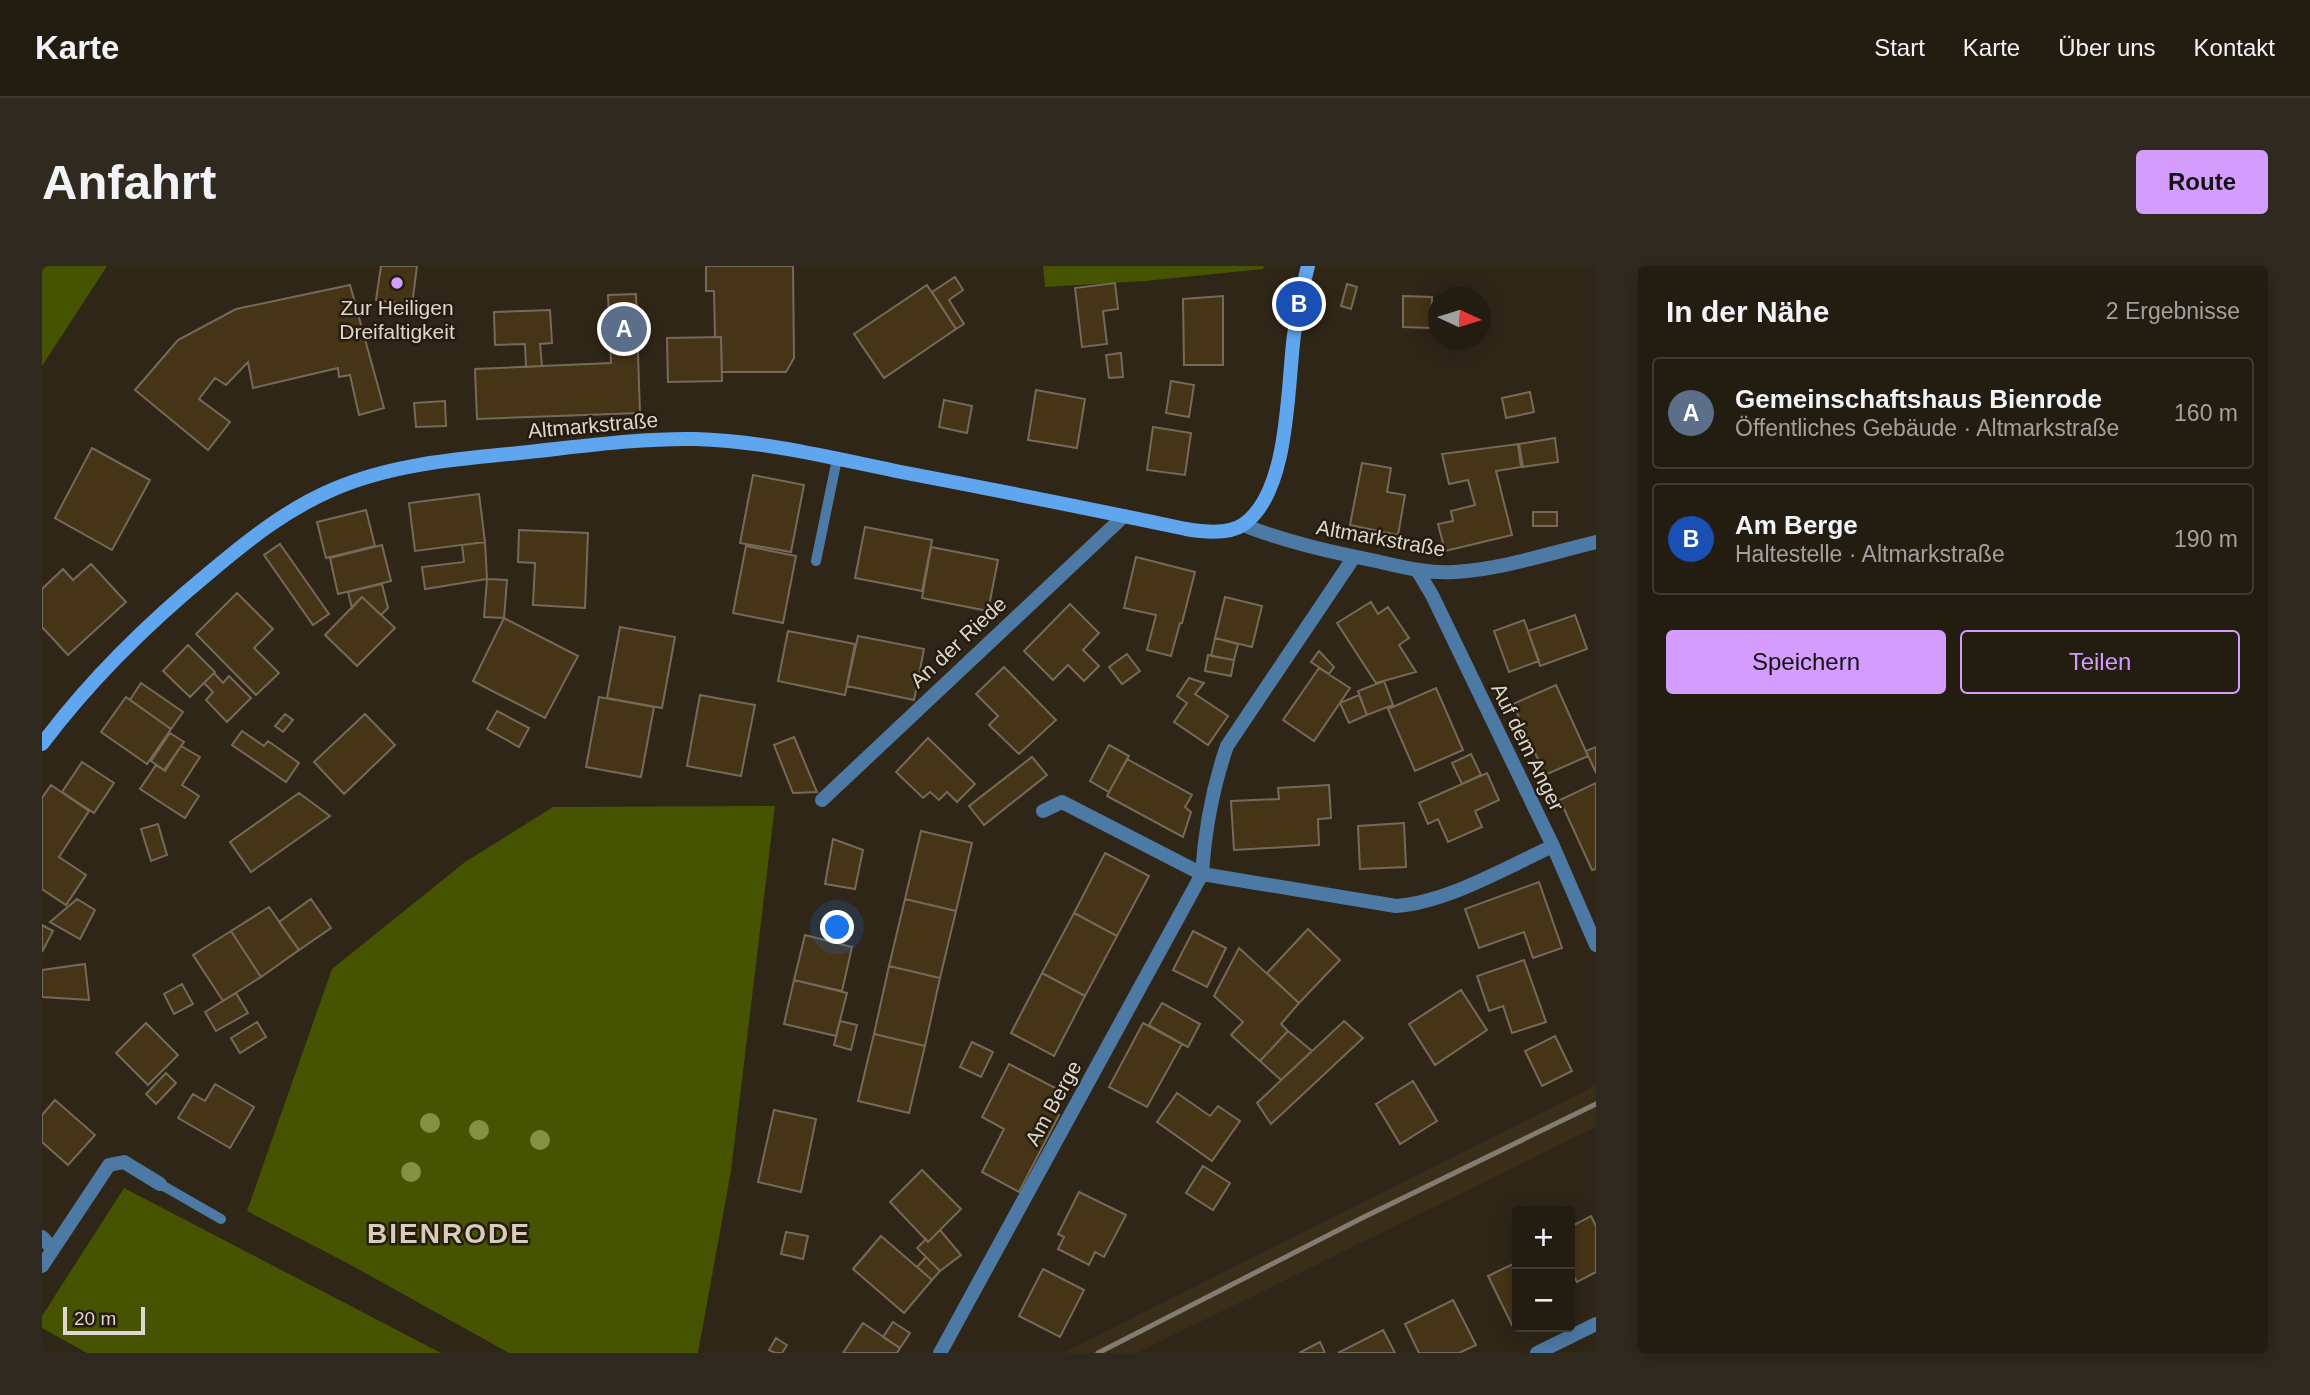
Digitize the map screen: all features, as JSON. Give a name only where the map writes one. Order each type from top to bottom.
[{"type":"main road","points":[[1243,526],[1264,501],[1280,458],[1294,335],[1308,266]]},
{"type":"main road","name":"Altmarkstraße","points":[[42,744],[78,697],[134,639],[232,553],[277,519],[306,502],[369,476],[404,467],[471,457],[669,440],[737,442],[837,459],[1202,531],[1229,530],[1243,526]]},
{"type":"street","name":"An der Riede","points":[[821,800],[1124,516]]},
{"type":"street","name":"Altmarkstraße","points":[[1243,526],[1279,539],[1354,557],[1417,570],[1453,572],[1492,567],[1596,542]]},
{"type":"street","name":"Am Berge","points":[[940,1353],[1202,874],[1205,827],[1216,777],[1227,746],[1354,557]]},
{"type":"street","name":"Auf dem Anger","points":[[1417,570],[1432,595],[1553,846],[1596,945]]},
{"type":"street","points":[[1043,811],[1062,802],[1202,874],[1396,906],[1419,904],[1444,896],[1553,846]]},
{"type":"street","points":[[42,1266],[47,1242],[109,1165],[124,1162],[160,1184]]},
{"type":"street","points":[[1538,1353],[1596,1324]]},
{"type":"lane","points":[[816,561],[837,459]]},
{"type":"lane","points":[[160,1184],[221,1219]]},
{"type":"shaded area","points":[[1596,1085],[1596,1127],[1137,1353],[1063,1353]]},
{"type":"green space","points":[[42,266],[107,266],[42,366]]},
{"type":"green space","points":[[1043,266],[1264,266],[1263,269],[1145,281],[1045,287]]},
{"type":"green space","points":[[775,806],[731,1171],[698,1353],[509,1353],[247,1211],[332,969],[465,862],[553,807]]},
{"type":"green space","points":[[124,1188],[441,1353],[87,1353],[42,1328],[42,1316]]},
{"type":"building","name":"Zur Heiligen Dreifaltigkeit","points":[[381,266],[417,266],[412,305],[376,300]]},
{"type":"building","points":[[706,266],[793,266],[794,358],[786,372],[722,372],[721,337],[715,337],[714,291],[706,291]]},
{"type":"building","points":[[955,277],[963,290],[949,300],[964,324],[956,329],[932,292]]},
{"type":"building","points":[[1115,283],[1118,309],[1103,311],[1107,344],[1082,347],[1075,288]]},
{"type":"building","points":[[1347,284],[1357,287],[1351,309],[1341,306]]},
{"type":"building","points":[[350,285],[384,408],[359,415],[350,375],[339,377],[338,368],[253,388],[248,362],[226,385],[215,378],[199,399],[230,422],[208,450],[135,390],[178,340],[236,309]]},
{"type":"building","points":[[927,285],[956,329],[884,378],[854,334]]},
{"type":"building","points":[[636,294],[640,413],[477,419],[475,369],[611,363],[608,295]]},
{"type":"building","points":[[1223,296],[1223,365],[1184,365],[1183,299]]},
{"type":"building","points":[[1403,296],[1428,297],[1428,328],[1403,327]]},
{"type":"building","points":[[550,310],[552,343],[540,344],[542,366],[526,367],[525,344],[495,345],[494,312]]},
{"type":"building","points":[[721,337],[722,381],[668,382],[667,338]]},
{"type":"building","points":[[1121,353],[1123,377],[1109,378],[1106,355]]},
{"type":"building","points":[[1171,381],[1194,385],[1189,417],[1166,413]]},
{"type":"building","points":[[1036,390],[1085,399],[1077,448],[1028,440]]},
{"type":"building","points":[[1530,392],[1534,412],[1506,418],[1502,398]]},
{"type":"building","points":[[944,400],[972,406],[967,433],[939,427]]},
{"type":"building","points":[[445,401],[446,426],[416,427],[414,403]]},
{"type":"building","points":[[1153,427],[1191,433],[1185,475],[1147,470]]},
{"type":"building","points":[[1555,438],[1558,462],[1523,467],[1519,444]]},
{"type":"building","points":[[1518,444],[1521,467],[1496,471],[1512,535],[1445,551],[1438,524],[1453,521],[1451,511],[1475,505],[1468,480],[1449,484],[1442,454]]},
{"type":"building","points":[[92,448],[150,480],[112,550],[55,518]]},
{"type":"building","points":[[1362,463],[1391,468],[1387,492],[1405,495],[1398,535],[1350,525]]},
{"type":"building","points":[[753,475],[804,485],[791,552],[740,543]]},
{"type":"building","points":[[479,494],[485,542],[415,551],[409,503]]},
{"type":"building","points":[[366,510],[375,546],[326,558],[317,522]]},
{"type":"building","points":[[1533,512],[1557,512],[1557,526],[1533,526]]},
{"type":"building","points":[[865,527],[932,540],[922,591],[855,578]]},
{"type":"building","points":[[519,530],[588,533],[585,608],[533,605],[535,563],[518,562]]},
{"type":"building","points":[[485,542],[487,579],[425,589],[422,567],[464,562],[462,545]]},
{"type":"building","points":[[280,544],[329,614],[313,625],[264,555]]},
{"type":"building","points":[[382,545],[391,581],[338,594],[330,558]]},
{"type":"building","points":[[746,546],[796,556],[783,623],[733,613]]},
{"type":"building","points":[[931,547],[998,560],[988,611],[922,598]]},
{"type":"building","points":[[1136,557],[1195,572],[1171,656],[1147,650],[1156,615],[1124,608]]},
{"type":"building","points":[[91,564],[126,602],[68,655],[42,627],[42,589],[63,569],[73,580]]},
{"type":"building","points":[[487,579],[507,580],[504,618],[484,617]]},
{"type":"building","points":[[382,584],[388,608],[381,615],[362,597],[352,608],[348,592]]},
{"type":"building","points":[[237,593],[273,629],[254,648],[279,673],[256,695],[196,634]]},
{"type":"building","points":[[362,597],[395,628],[357,666],[325,635]]},
{"type":"building","points":[[1225,597],[1262,606],[1252,647],[1215,638]]},
{"type":"building","points":[[1371,602],[1378,614],[1388,607],[1409,638],[1399,645],[1416,672],[1376,683],[1337,623]]},
{"type":"building","points":[[1070,604],[1099,633],[1083,650],[1099,666],[1084,681],[1068,665],[1053,680],[1024,651]]},
{"type":"building","points":[[1575,615],[1587,649],[1540,666],[1528,631]]},
{"type":"building","points":[[504,618],[578,656],[545,718],[473,681]]},
{"type":"building","points":[[1524,620],[1539,661],[1509,672],[1494,631]]},
{"type":"building","points":[[620,627],[675,637],[662,708],[607,698]]},
{"type":"building","points":[[788,631],[855,644],[845,695],[778,681]]},
{"type":"building","points":[[858,636],[924,649],[914,700],[847,686]]},
{"type":"building","points":[[1215,638],[1238,644],[1234,660],[1211,656]]},
{"type":"building","points":[[188,645],[215,672],[190,697],[163,671]]},
{"type":"building","points":[[1319,651],[1334,667],[1329,674],[1311,662]]},
{"type":"building","points":[[1127,654],[1140,671],[1122,684],[1109,667]]},
{"type":"building","points":[[1208,655],[1234,660],[1231,676],[1205,671]]},
{"type":"building","points":[[1004,667],[1056,720],[1019,754],[989,725],[998,716],[976,694]]},
{"type":"building","points":[[1319,668],[1350,688],[1314,741],[1283,720]]},
{"type":"building","points":[[214,673],[223,683],[229,676],[251,698],[227,722],[206,700],[213,692],[204,683]]},
{"type":"building","points":[[1189,678],[1204,683],[1195,694],[1228,716],[1208,745],[1174,722],[1187,703],[1177,696]]},
{"type":"building","points":[[1384,681],[1393,705],[1367,715],[1358,691]]},
{"type":"building","points":[[141,683],[183,712],[171,729],[130,700]]},
{"type":"building","points":[[1556,685],[1588,756],[1545,775],[1513,704]]},
{"type":"building","points":[[1436,688],[1463,750],[1415,771],[1388,709]]},
{"type":"building","points":[[700,695],[755,705],[741,776],[687,766]]},
{"type":"building","points":[[1359,695],[1367,715],[1349,723],[1340,703]]},
{"type":"building","points":[[126,697],[171,729],[147,764],[101,732]]},
{"type":"building","points":[[599,697],[654,707],[641,777],[586,767]]},
{"type":"building","points":[[497,711],[529,728],[519,747],[487,729]]},
{"type":"building","points":[[285,714],[293,720],[283,732],[275,726]]},
{"type":"building","points":[[365,714],[395,745],[344,794],[314,762]]},
{"type":"building","points":[[242,731],[264,746],[268,741],[299,763],[286,782],[232,745]]},
{"type":"building","points":[[170,733],[184,742],[164,770],[151,761]]},
{"type":"building","points":[[794,737],[817,792],[793,793],[774,745]]},
{"type":"building","points":[[928,738],[975,784],[957,802],[947,792],[939,800],[930,792],[923,798],[896,772]]},
{"type":"building","points":[[1109,745],[1129,756],[1109,792],[1090,781]]},
{"type":"building","points":[[181,746],[200,757],[182,785],[199,796],[185,818],[140,789],[156,765],[165,771]]},
{"type":"building","points":[[1596,747],[1596,773],[1586,751]]},
{"type":"building","points":[[1471,754],[1481,775],[1462,784],[1452,763]]},
{"type":"building","points":[[1032,757],[1047,775],[984,825],[969,806]]},
{"type":"building","points":[[1127,759],[1192,795],[1185,807],[1191,812],[1183,837],[1107,796]]},
{"type":"building","points":[[82,762],[114,783],[94,813],[62,792]]},
{"type":"building","points":[[1487,773],[1499,800],[1475,811],[1482,827],[1448,842],[1438,819],[1428,824],[1419,803]]},
{"type":"building","points":[[1596,783],[1596,869],[1592,870],[1560,800]]},
{"type":"building","points":[[51,785],[89,811],[59,857],[86,875],[66,905],[42,889],[42,798]]},
{"type":"building","points":[[1329,785],[1331,818],[1318,819],[1319,845],[1234,850],[1231,801],[1279,799],[1278,788]]},
{"type":"building","points":[[299,793],[330,816],[251,872],[230,842]]},
{"type":"building","points":[[1404,823],[1406,867],[1360,869],[1358,826]]},
{"type":"building","points":[[158,824],[167,855],[151,861],[141,829]]},
{"type":"building","points":[[921,831],[972,843],[956,911],[905,899]]},
{"type":"building","points":[[833,839],[863,850],[855,889],[825,884]]},
{"type":"building","points":[[1105,853],[1149,876],[1117,936],[1074,913]]},
{"type":"building","points":[[1539,882],[1562,948],[1533,958],[1524,932],[1479,948],[1465,909]]},
{"type":"building","points":[[77,899],[95,910],[80,939],[50,922]]},
{"type":"building","points":[[311,899],[331,928],[299,950],[279,922]]},
{"type":"building","points":[[905,899],[956,911],[940,978],[889,966]]},
{"type":"building","points":[[269,907],[299,950],[261,977],[231,931]]},
{"type":"building","points":[[1074,913],[1117,936],[1085,996],[1042,973]]},
{"type":"building","points":[[42,925],[53,931],[42,952]]},
{"type":"building","points":[[1308,929],[1340,960],[1299,1003],[1267,973]]},
{"type":"building","points":[[231,931],[261,977],[223,1001],[193,955]]},
{"type":"building","points":[[1193,931],[1226,948],[1207,987],[1173,970]]},
{"type":"building","points":[[805,935],[852,947],[842,991],[794,980]]},
{"type":"building","points":[[1239,948],[1299,1003],[1281,1024],[1288,1031],[1260,1061],[1231,1035],[1243,1022],[1214,996]]},
{"type":"building","points":[[1524,960],[1546,1022],[1512,1033],[1503,1006],[1489,1011],[1477,976]]},
{"type":"building","points":[[85,964],[89,1000],[42,997],[42,970]]},
{"type":"building","points":[[889,966],[940,978],[925,1046],[874,1034]]},
{"type":"building","points":[[1042,973],[1085,996],[1054,1056],[1011,1033]]},
{"type":"building","points":[[794,980],[847,993],[836,1036],[784,1024]]},
{"type":"building","points":[[182,984],[193,1004],[174,1014],[164,994]]},
{"type":"building","points":[[1461,990],[1487,1030],[1435,1065],[1409,1024]]},
{"type":"building","points":[[236,993],[248,1013],[216,1031],[205,1012]]},
{"type":"building","points":[[1162,1003],[1200,1024],[1188,1047],[1149,1025]]},
{"type":"building","points":[[840,1021],[857,1025],[851,1050],[834,1045]]},
{"type":"building","points":[[1344,1021],[1363,1038],[1271,1124],[1257,1103]]},
{"type":"building","points":[[257,1022],[266,1037],[240,1053],[231,1038]]},
{"type":"building","points":[[146,1023],[178,1055],[148,1085],[116,1053]]},
{"type":"building","points":[[1143,1023],[1182,1044],[1147,1107],[1109,1087]]},
{"type":"building","points":[[1288,1031],[1312,1051],[1281,1080],[1260,1061]]},
{"type":"building","points":[[874,1034],[925,1046],[909,1113],[858,1101]]},
{"type":"building","points":[[1555,1036],[1572,1071],[1542,1086],[1525,1051]]},
{"type":"building","points":[[972,1042],[993,1052],[981,1077],[960,1067]]},
{"type":"building","points":[[1009,1064],[1061,1091],[1051,1110],[1059,1115],[1019,1192],[982,1172],[1004,1129],[982,1117]]},
{"type":"building","points":[[166,1073],[176,1083],[156,1104],[146,1094]]},
{"type":"building","points":[[1413,1081],[1437,1121],[1400,1144],[1376,1104]]},
{"type":"building","points":[[215,1084],[254,1107],[230,1148],[178,1118],[193,1094],[205,1101]]},
{"type":"building","points":[[1177,1093],[1210,1116],[1218,1106],[1240,1121],[1212,1161],[1157,1122]]},
{"type":"building","points":[[55,1100],[95,1135],[68,1165],[42,1142],[42,1115]]},
{"type":"building","points":[[774,1110],[816,1119],[801,1192],[758,1182]]},
{"type":"building","points":[[1203,1166],[1230,1183],[1213,1210],[1186,1193]]},
{"type":"building","points":[[922,1170],[961,1209],[928,1242],[890,1202]]},
{"type":"building","points":[[1079,1192],[1126,1215],[1104,1257],[1095,1252],[1089,1265],[1058,1249],[1064,1237],[1058,1234]]},
{"type":"building","points":[[1591,1216],[1596,1226],[1596,1272],[1577,1282],[1575,1278],[1575,1224]]},
{"type":"building","points":[[940,1230],[961,1255],[940,1271],[917,1248]]},
{"type":"building","points":[[786,1232],[808,1236],[803,1259],[781,1254]]},
{"type":"building","points":[[881,1236],[932,1280],[904,1313],[853,1269]]},
{"type":"building","points":[[926,1257],[940,1271],[932,1280],[917,1267]]},
{"type":"building","points":[[1512,1264],[1512,1325],[1488,1276]]},
{"type":"building","points":[[1043,1269],[1084,1290],[1060,1337],[1019,1316]]},
{"type":"building","points":[[1453,1300],[1476,1345],[1459,1353],[1419,1353],[1405,1324]]},
{"type":"building","points":[[893,1322],[910,1333],[900,1348],[883,1337]]},
{"type":"building","points":[[863,1323],[900,1348],[897,1353],[843,1353]]},
{"type":"building","points":[[1383,1330],[1395,1353],[1338,1353]]},
{"type":"building","points":[[776,1338],[787,1345],[782,1353],[769,1350]]},
{"type":"building","points":[[1320,1342],[1325,1353],[1299,1353]]},
{"type":"railway","points":[[1098,1353],[1364,1217],[1596,1104]]},
{"type":"place","name":"Zur Heiligen Dreifaltigkeit","points":[[397,283]]},
{"type":"place","name":"Am Berge","points":[[1299,304]]},
{"type":"place","name":"Gemeinschaftshaus Bienrode","points":[[624,329]]},
{"type":"district","name":"BIENRODE","points":[[449,1233]]}]
